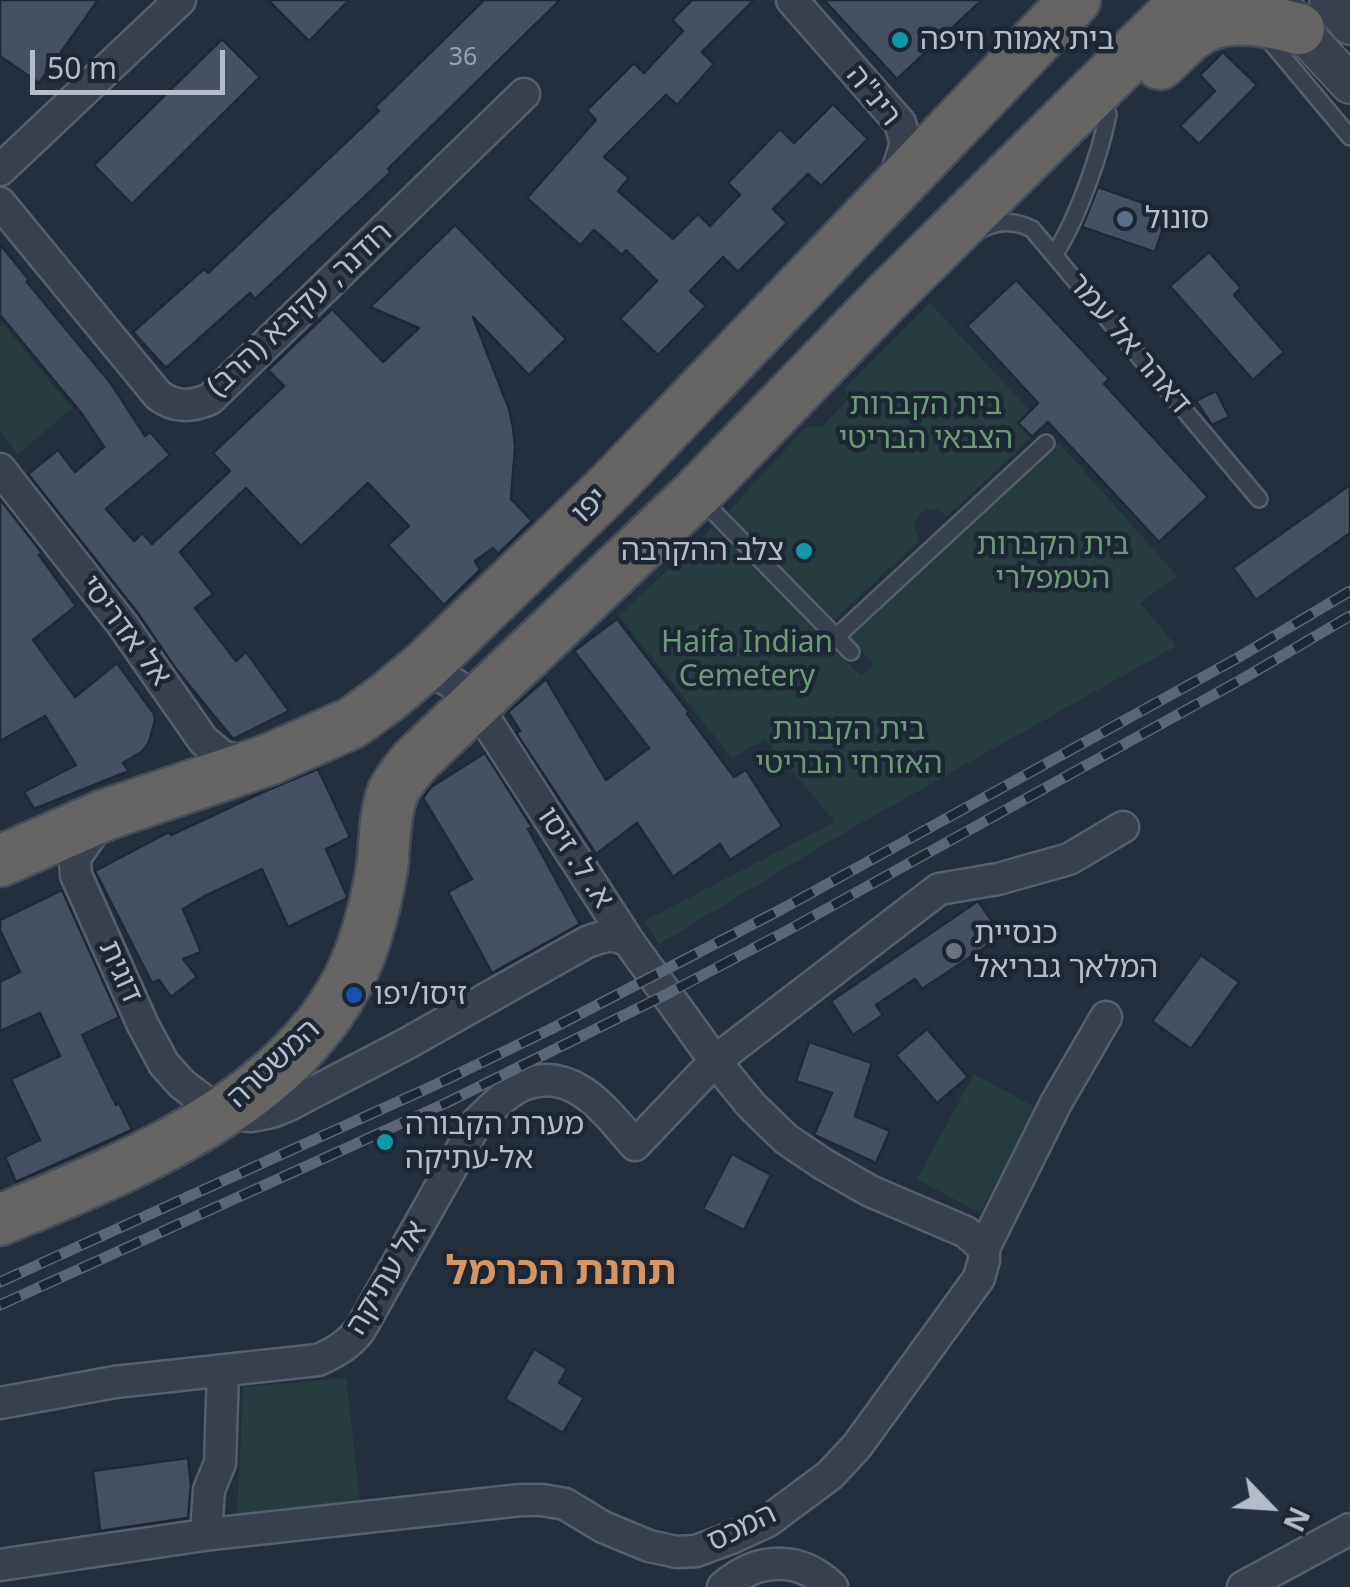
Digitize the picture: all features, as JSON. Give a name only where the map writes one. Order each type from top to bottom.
[{"type":"highway","points":[[984,94],[1051,0]]},
{"type":"highway","name":"יפו","points":[[0,861],[105,815],[268,760],[352,723],[424,668],[624,474],[1075,0]]},
{"type":"highway","points":[[696,494],[710,460],[828,319],[899,242],[1141,0]]},
{"type":"highway","points":[[399,782],[474,702],[696,494],[886,297],[1188,0]]},
{"type":"highway","points":[[886,297],[984,228],[1190,36],[1212,24],[1285,10]]},
{"type":"highway","points":[[352,723],[395,742],[403,764],[399,782]]},
{"type":"highway","name":"המשטרה","points":[[0,1220],[118,1171],[176,1140],[262,1083],[302,1045],[331,1010],[363,946],[374,909],[390,803],[399,782]]},
{"type":"street","points":[[0,170],[180,0]]},
{"type":"street","name":"רינ\"ה","points":[[792,0],[900,123],[906,144],[903,157],[899,172],[880,204]]},
{"type":"street","points":[[1285,10],[1350,25]]},
{"type":"street","points":[[1285,10],[1350,84]]},
{"type":"street","name":"רודנר, עקיבא (הרב)","points":[[0,203],[158,395],[168,402],[194,406],[210,399],[524,94]]},
{"type":"street","name":"אל אדריסי","points":[[0,468],[122,624],[215,752],[232,759],[268,760]]},
{"type":"street","name":"א. ל. זיסו","points":[[424,668],[465,692],[474,702],[629,942],[714,1062],[751,1105],[798,1147],[870,1191],[966,1232],[984,1248]]},
{"type":"street","name":"דוגית","points":[[105,815],[76,854],[76,875],[164,1064],[182,1084],[220,1113]]},
{"type":"street","points":[[714,1062],[939,889],[998,879],[1068,858],[1123,827]]},
{"type":"street","points":[[587,942],[598,925],[602,900]]},
{"type":"street","points":[[220,1113],[252,1116],[289,1105],[587,942],[607,935],[629,942]]},
{"type":"street","name":"המכס","points":[[0,1565],[211,1534],[521,1500],[564,1504],[603,1527],[649,1546],[677,1552],[696,1550],[768,1521],[830,1475],[856,1446],[978,1278],[984,1248],[1056,1103],[1106,1017]]},
{"type":"street","name":"אל עתיקה","points":[[0,1403],[116,1382],[318,1360],[349,1344],[360,1330],[477,1122],[497,1103],[526,1084],[547,1080],[568,1083],[602,1108],[634,1145],[714,1062]]},
{"type":"street","points":[[211,1534],[207,1518],[209,1490],[220,1463],[223,1371]]},
{"type":"street","points":[[1242,1587],[1350,1529]]},
{"type":"street","points":[[726,1583],[760,1565],[784,1563],[808,1570],[832,1585]]},
{"type":"lane","points":[[1285,10],[1268,39],[1350,137]]},
{"type":"lane","points":[[1054,254],[1064,240],[1101,148],[1108,114]]},
{"type":"lane","name":"דאהר אל עמר","points":[[984,228],[1004,221],[1032,229],[1259,499]]},
{"type":"lane","points":[[836,637],[1046,443]]},
{"type":"lane","points":[[696,494],[851,652]]},
{"type":"green space","name":"בית הקברות הצבאי הבריטי","points":[[930,303],[1044,426],[947,516],[931,509],[923,512],[914,527],[919,541],[833,620],[728,512],[806,427],[822,427],[846,402],[846,387]]},
{"type":"green space","points":[[3,324],[72,408],[18,454],[0,432]]},
{"type":"green space","points":[[1059,443],[1177,576],[1140,603],[1176,646],[847,831],[659,944],[644,921],[835,822],[765,739],[732,758],[619,616],[713,527],[861,676],[874,664],[849,637]]},
{"type":"green space","points":[[974,1074],[1036,1108],[980,1213],[917,1179]]},
{"type":"green space","points":[[346,1378],[361,1508],[237,1522],[243,1387]]},
{"type":"building","points":[[0,0],[98,0],[39,83],[0,56]]},
{"type":"building","points":[[268,0],[349,0],[309,41]]},
{"type":"building","points":[[484,0],[560,0],[388,169],[391,172],[255,299],[250,293],[166,368],[133,332],[204,269],[208,273],[379,111],[375,107]]},
{"type":"building","points":[[692,0],[754,0],[702,52],[714,64],[677,105],[666,95],[604,157],[629,178],[618,191],[673,239],[698,214],[710,226],[740,195],[728,183],[780,129],[794,143],[833,104],[868,139],[821,186],[808,174],[773,209],[787,223],[738,272],[723,257],[690,291],[706,306],[658,355],[620,319],[657,281],[626,250],[622,255],[594,230],[580,245],[527,198],[596,120],[587,110],[634,63],[644,73],[683,31],[672,20]]},
{"type":"building","name":"בית אמות חיפה","points":[[824,0],[982,0],[897,79]]},
{"type":"building","points":[[222,39],[260,77],[132,204],[94,165]]},
{"type":"building","points":[[1223,52],[1257,85],[1199,144],[1180,126],[1215,91],[1200,75]]},
{"type":"building","name":"סונול","points":[[1098,187],[1169,212],[1155,252],[1082,227]]},
{"type":"building","points":[[455,225],[566,339],[529,375],[473,317],[513,427],[511,499],[532,521],[498,554],[493,548],[475,561],[480,570],[444,605],[388,545],[409,526],[368,483],[301,546],[246,488],[180,552],[213,594],[195,608],[236,661],[246,652],[289,711],[233,739],[28,474],[58,450],[75,472],[104,447],[82,414],[0,315],[0,244],[112,385],[145,436],[150,432],[170,455],[106,509],[134,541],[142,533],[152,544],[230,471],[213,453],[284,386],[268,370],[332,309],[383,362],[419,328],[370,307]]},
{"type":"building","points":[[1209,252],[1241,288],[1234,295],[1284,352],[1253,380],[1170,286]]},
{"type":"building","points":[[1016,280],[1109,379],[1104,384],[1208,497],[1159,542],[1048,422],[1032,437],[1018,423],[1038,403],[967,326]]},
{"type":"building","points":[[1216,391],[1229,417],[1212,425],[1196,401]]},
{"type":"building","points":[[1350,485],[1350,533],[1256,600],[1233,568]]},
{"type":"building","points":[[0,499],[76,606],[33,640],[75,697],[117,663],[155,720],[143,751],[123,763],[129,771],[34,809],[24,792],[76,765],[45,716],[0,741]]},
{"type":"building","points":[[617,619],[734,777],[746,770],[782,826],[730,860],[720,844],[673,877],[637,823],[596,854],[516,733],[520,731],[508,712],[546,679],[606,780],[649,748],[574,651]]},
{"type":"building","points":[[485,753],[532,827],[528,829],[580,924],[492,973],[448,892],[472,879],[423,798],[431,787]]},
{"type":"building","points":[[318,769],[350,837],[326,849],[346,899],[288,927],[262,869],[203,897],[183,909],[201,952],[183,959],[197,977],[171,997],[159,980],[152,983],[95,871],[169,832],[171,835]]},
{"type":"building","points":[[62,890],[119,1017],[82,1035],[132,1130],[16,1182],[5,1157],[40,1140],[11,1079],[60,1056],[40,1013],[0,1031],[0,982],[20,972],[0,930],[0,920]]},
{"type":"building","points":[[978,901],[1002,936],[922,989],[915,979],[876,1005],[883,1015],[853,1035],[831,1001]]},
{"type":"building","points":[[1201,955],[1239,982],[1191,1049],[1152,1021]]},
{"type":"building","points":[[927,1029],[968,1077],[937,1103],[896,1055]]},
{"type":"building","points":[[809,1042],[872,1063],[855,1116],[890,1131],[876,1163],[814,1135],[832,1093],[796,1081]]},
{"type":"building","points":[[732,1154],[771,1175],[744,1230],[703,1209]]},
{"type":"building","points":[[534,1349],[567,1369],[559,1383],[584,1398],[563,1433],[505,1399]]},
{"type":"building","points":[[188,1458],[188,1518],[100,1531],[93,1471]]},
{"type":"railway","points":[[0,1282],[553,1028],[782,909],[1234,660],[1350,591]]},
{"type":"railway","points":[[0,1305],[446,1103],[665,995],[1350,616]]},
{"type":"place","name":"בית אמות חיפה","points":[[900,40]]},
{"type":"place","name":"סונול","points":[[1125,219]]},
{"type":"place","name":"צלב ההקרבה","points":[[804,551]]},
{"type":"place","name":"כנסיית המלאך גבריאל","points":[[954,951]]},
{"type":"place","name":"זיסו/יפו","points":[[354,995]]},
{"type":"place","name":"מערת הקבורה אל-עתיקה","points":[[385,1142]]},
{"type":"district","name":"תחנת הכרמל","points":[[561,1273]]},
{"type":"park label","name":"בית הקברות הטמפלרי","points":[[1053,562]]},
{"type":"park label","name":"Haifa Indian Cemetery","points":[[747,660]]},
{"type":"park label","name":"בית הקברות האזרחי הבריטי","points":[[849,747]]}]
